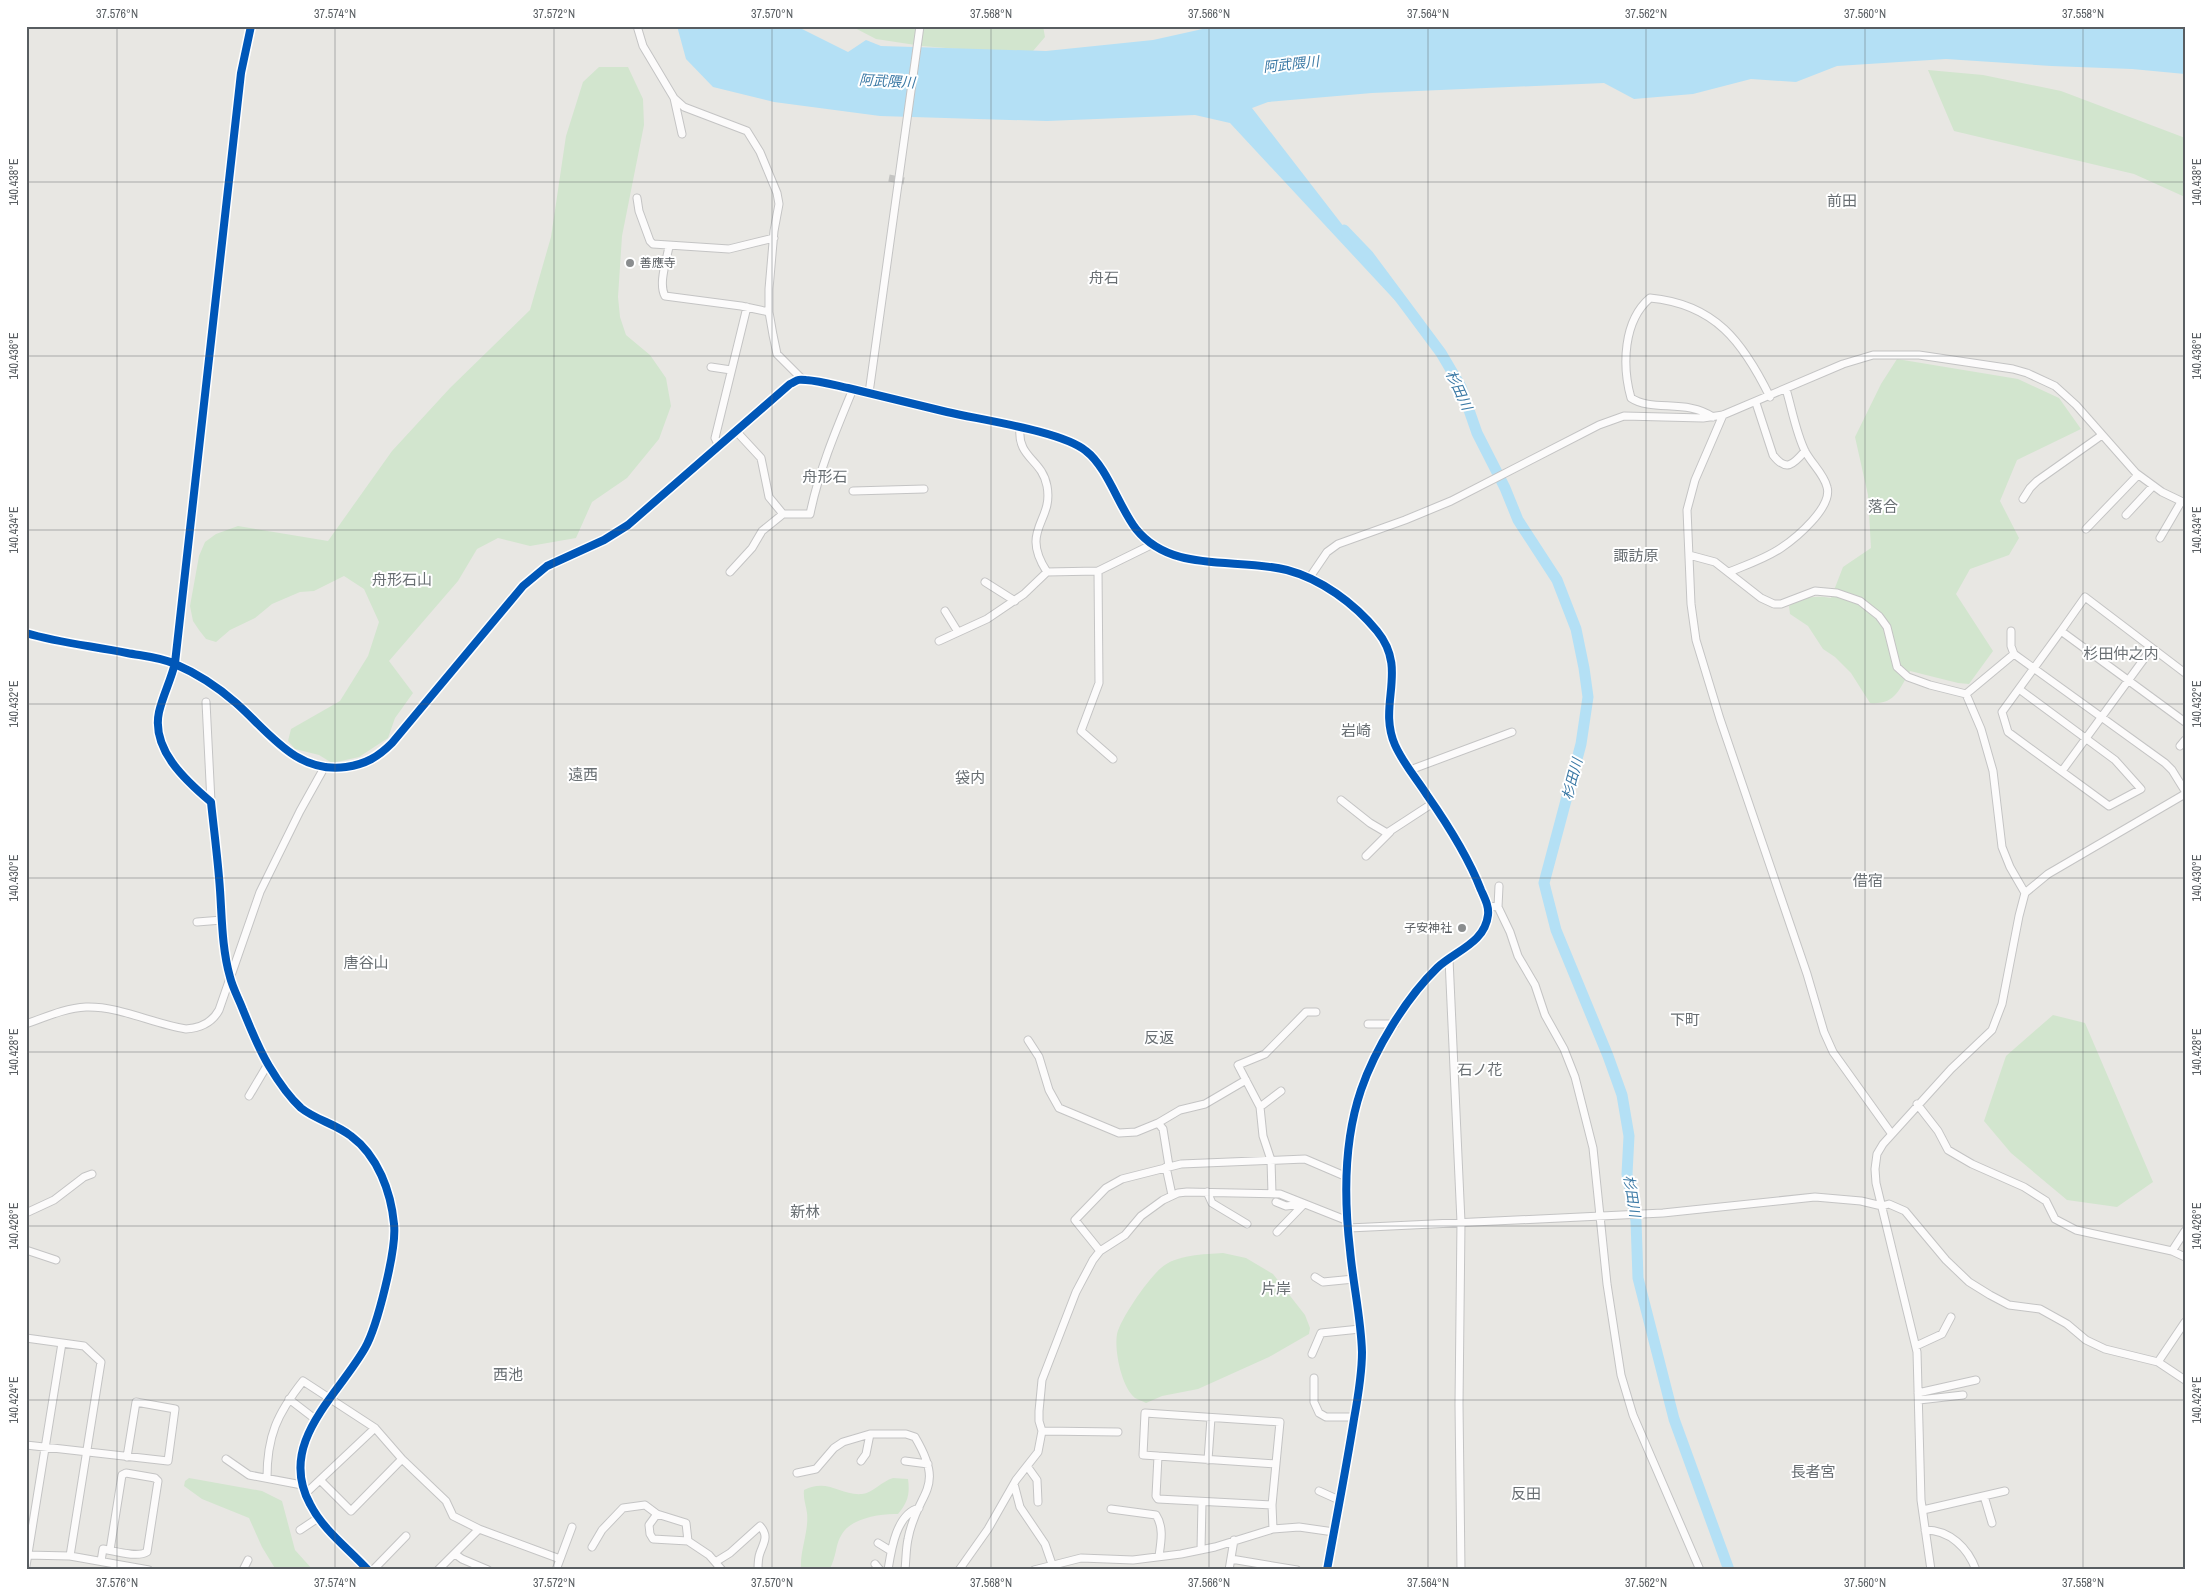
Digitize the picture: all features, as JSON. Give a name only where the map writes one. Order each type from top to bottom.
[{"type":"street","points":[[637,26],[643,46],[674,98],[684,107],[747,131],[760,152],[779,199],[768,312],[777,354],[803,380]]},
{"type":"street","points":[[869,392],[920,26]]},
{"type":"street","points":[[211,802],[175,766],[161,742],[158,721],[175,663],[240,83],[252,28]]},
{"type":"street","points":[[674,98],[682,134]]},
{"type":"street","points":[[637,198],[638,211],[653,244],[729,249],[774,238]]},
{"type":"street","points":[[669,246],[662,291],[665,296],[744,306],[768,312]]},
{"type":"street","points":[[719,446],[715,438],[744,306],[737,297]]},
{"type":"street","points":[[1713,417],[1699,408],[1643,403],[1631,398],[1627,385],[1626,357],[1630,330],[1638,311],[1650,298],[1680,303],[1695,309],[1734,337],[1756,367],[1770,396]]},
{"type":"street","points":[[1310,577],[1327,552],[1338,544],[1451,501],[1599,425],[1624,416],[1713,417],[1722,415],[1756,403],[1843,364],[1873,354],[1919,355],[1994,366],[2027,372],[2055,386],[2076,405],[2138,475],[2183,502],[2160,538]]},
{"type":"street","points":[[711,367],[731,370]]},
{"type":"street","points":[[26,633],[64,643],[116,650],[175,663],[226,694],[295,758],[324,768],[342,768],[364,763],[380,755],[523,586],[547,566],[604,540],[628,525],[790,384],[803,380],[869,392],[1020,428],[1074,443],[1089,453],[1135,528],[1150,545],[1166,554],[1183,558],[1270,566],[1310,577],[1359,612],[1385,641],[1390,654],[1393,668],[1390,728],[1393,741],[1464,852],[1488,906],[1487,922],[1483,931],[1476,940],[1439,966],[1428,978],[1379,1049],[1361,1091],[1350,1139],[1348,1224],[1360,1329],[1362,1370],[1327,1570]]},
{"type":"street","points":[[730,572],[752,548],[762,531],[784,514],[810,514],[825,458],[853,389]]},
{"type":"street","points":[[1729,572],[1760,560],[1780,549],[1798,534],[1825,504],[1828,494],[1827,486],[1805,452],[1786,389]]},
{"type":"street","points":[[1756,403],[1773,455],[1778,462],[1785,466],[1790,465],[1805,452]]},
{"type":"street","points":[[1722,415],[1695,480],[1687,510],[1691,604],[1696,640],[1720,719],[1807,974],[1824,1032],[1833,1052],[1892,1133]]},
{"type":"street","points":[[1020,428],[1021,447],[1039,466],[1047,484],[1046,502],[1035,546],[1047,572]]},
{"type":"street","points":[[736,431],[761,458],[769,497],[784,514]]},
{"type":"street","points":[[2023,499],[2037,481],[2102,435]]},
{"type":"street","points":[[2086,529],[2138,475]]},
{"type":"street","points":[[2126,515],[2154,486]]},
{"type":"street","points":[[853,491],[924,489]]},
{"type":"street","points":[[939,641],[987,619],[1014,601],[1047,572],[1098,571],[1142,551],[1150,545]]},
{"type":"street","points":[[1689,555],[1715,562],[1761,598],[1774,604],[1781,604],[1815,591],[1837,593],[1860,601],[1879,616],[1887,627],[1897,667],[1908,677],[1918,682],[1966,694]]},
{"type":"street","points":[[1098,571],[1099,683],[1081,731],[1113,759]]},
{"type":"street","points":[[985,582],[1014,601]]},
{"type":"street","points":[[2019,689],[2115,760],[2141,789],[2108,806],[2008,732],[2002,712],[2085,597],[2185,673]]},
{"type":"street","points":[[945,611],[958,632]]},
{"type":"street","points":[[2011,631],[2009,636],[2014,654],[2165,763],[2185,790]]},
{"type":"street","points":[[2061,631],[2185,722]]},
{"type":"street","points":[[2062,771],[2084,738],[2152,648]]},
{"type":"street","points":[[1966,694],[2014,654]]},
{"type":"street","points":[[1966,694],[1981,729],[1993,772],[2002,847],[2010,867],[2025,893]]},
{"type":"street","points":[[206,702],[211,802],[222,920],[230,977],[257,1044],[288,1095],[322,1121],[351,1135],[380,1172],[390,1194],[393,1211],[394,1242],[379,1309],[366,1347],[315,1419],[301,1450],[299,1465],[302,1485],[318,1518],[368,1570]]},
{"type":"street","points":[[1410,770],[1512,732]]},
{"type":"street","points":[[26,1024],[59,1012],[86,1007],[115,1011],[186,1029],[205,1025],[215,1016],[260,892],[300,811],[324,768]]},
{"type":"street","points":[[1931,1570],[1923,1510],[1916,1346],[1882,1206],[1875,1169],[1877,1154],[1917,1104],[1992,1030],[2002,1004],[2025,893],[2048,874],[2185,794]]},
{"type":"street","points":[[1341,800],[1370,824],[1381,831],[1390,832]]},
{"type":"street","points":[[1366,856],[1390,832],[1433,803]]},
{"type":"street","points":[[1499,886],[1498,907],[1510,932],[1518,956],[1535,986],[1545,1015],[1564,1049],[1575,1077],[1593,1148],[1603,1216],[1614,1340],[1621,1375],[1633,1415],[1700,1570]]},
{"type":"street","points":[[1488,906],[1498,907]]},
{"type":"street","points":[[197,922],[222,920]]},
{"type":"street","points":[[1449,959],[1461,1222],[1459,1404],[1461,1570]]},
{"type":"street","points":[[1272,1194],[1271,1160],[1263,1136],[1260,1107],[1238,1065],[1265,1054],[1306,1012],[1316,1012]]},
{"type":"street","points":[[1368,1024],[1395,1024]]},
{"type":"street","points":[[1028,1040],[1039,1057],[1050,1090],[1059,1108],[1118,1133],[1136,1132],[1158,1123],[1180,1110],[1205,1104],[1246,1080]]},
{"type":"street","points":[[249,1096],[268,1064]]},
{"type":"street","points":[[1260,1107],[1281,1091]]},
{"type":"street","points":[[1917,1104],[1938,1131],[1948,1150],[1972,1164],[2024,1187],[2046,1201],[2055,1219],[2076,1230],[2172,1251],[2185,1257]]},
{"type":"street","points":[[1158,1123],[1163,1129],[1172,1195]]},
{"type":"street","points":[[1100,1251],[1075,1220],[1106,1188],[1122,1179],[1187,1163],[1305,1159],[1348,1177]]},
{"type":"street","points":[[26,1213],[54,1200],[84,1177],[92,1174]]},
{"type":"street","points":[[959,1570],[988,1529],[1014,1484],[1038,1452],[1042,1431],[1039,1411],[1042,1380],[1076,1292],[1092,1260],[1100,1251],[1124,1235],[1141,1216],[1172,1195],[1187,1192],[1280,1194],[1348,1224],[1461,1222],[1663,1213],[1815,1197],[1861,1201],[1882,1206],[1889,1204],[1905,1211],[1946,1260],[1970,1282],[1990,1295],[2009,1305],[2040,1309],[2067,1324],[2086,1340],[2106,1349],[2158,1362],[2185,1380]]},
{"type":"street","points":[[1207,1192],[1212,1203],[1247,1224]]},
{"type":"street","points":[[1276,1202],[1286,1206],[1304,1204]]},
{"type":"street","points":[[1277,1232],[1304,1204]]},
{"type":"street","points":[[2172,1251],[2185,1230]]},
{"type":"street","points":[[26,1250],[56,1260]]},
{"type":"street","points":[[1316,1277],[1323,1282],[1354,1279]]},
{"type":"street","points":[[1916,1346],[1942,1334],[1952,1317]]},
{"type":"street","points":[[2158,1362],[2185,1322]]},
{"type":"street","points":[[1312,1354],[1320,1333],[1360,1329]]},
{"type":"street","points":[[26,1338],[84,1346],[101,1362],[70,1556]]},
{"type":"street","points":[[26,1566],[62,1343]]},
{"type":"street","points":[[1314,1378],[1314,1402],[1319,1413],[1326,1417],[1354,1417]]},
{"type":"street","points":[[1919,1396],[1976,1380]]},
{"type":"street","points":[[267,1478],[269,1440],[275,1422],[303,1381],[375,1428],[402,1459],[446,1501],[453,1516],[478,1529],[560,1559]]},
{"type":"street","points":[[1919,1396],[1963,1395]]},
{"type":"street","points":[[289,1399],[315,1419]]},
{"type":"street","points":[[26,1445],[86,1453],[127,1457],[168,1461],[175,1409],[136,1402],[127,1457]]},
{"type":"street","points":[[1273,1529],[1272,1505],[1276,1464],[1280,1422],[1145,1413],[1143,1455],[1276,1464]]},
{"type":"street","points":[[1208,1460],[1212,1418]]},
{"type":"street","points":[[306,1494],[375,1428]]},
{"type":"street","points":[[1042,1431],[1118,1432]]},
{"type":"street","points":[[861,1460],[866,1454],[870,1434]]},
{"type":"street","points":[[797,1473],[816,1469],[834,1448],[843,1442],[870,1434],[906,1434],[915,1437],[928,1464],[930,1485],[908,1538],[905,1570]]},
{"type":"street","points":[[1158,1456],[1156,1496],[1158,1499],[1272,1505]]},
{"type":"street","points":[[226,1459],[249,1475],[302,1485]]},
{"type":"street","points":[[320,1480],[351,1510],[402,1459]]},
{"type":"street","points":[[905,1461],[928,1464]]},
{"type":"street","points":[[1027,1466],[1037,1480],[1038,1502]]},
{"type":"street","points":[[104,1561],[103,1549],[110,1550],[142,1554],[147,1552],[158,1481],[155,1478],[126,1473],[122,1475],[110,1550]]},
{"type":"street","points":[[1014,1484],[1020,1506],[1045,1544],[1054,1567]]},
{"type":"street","points":[[1923,1510],[2005,1490]]},
{"type":"street","points":[[1319,1491],[1339,1500]]},
{"type":"street","points":[[1984,1496],[1992,1522]]},
{"type":"street","points":[[1201,1550],[1202,1502]]},
{"type":"street","points":[[592,1547],[602,1530],[623,1508],[645,1505],[656,1514],[686,1523],[688,1541]]},
{"type":"street","points":[[888,1570],[898,1528],[913,1510],[919,1508]]},
{"type":"street","points":[[1110,1509],[1156,1514],[1161,1522],[1159,1556]]},
{"type":"street","points":[[656,1514],[649,1525],[650,1534],[653,1539],[688,1541],[717,1561],[722,1570]]},
{"type":"street","points":[[300,1530],[318,1518]]},
{"type":"street","points":[[717,1561],[730,1553],[760,1526],[764,1531],[765,1543],[760,1553],[758,1570]]},
{"type":"street","points":[[556,1570],[572,1527]]},
{"type":"street","points":[[1034,1570],[1054,1567],[1081,1558],[1133,1560],[1201,1550],[1273,1529],[1299,1527],[1334,1532]]},
{"type":"street","points":[[438,1570],[478,1529]]},
{"type":"street","points":[[1926,1530],[1936,1530],[1966,1549],[1972,1558],[1976,1570]]},
{"type":"street","points":[[373,1570],[406,1536]]},
{"type":"street","points":[[1229,1570],[1234,1540]]},
{"type":"street","points":[[878,1543],[891,1551]]},
{"type":"street","points":[[455,1554],[488,1570]]},
{"type":"street","points":[[27,1555],[70,1556],[149,1570]]},
{"type":"street","points":[[1232,1559],[1297,1570]]},
{"type":"street","points":[[243,1570],[248,1560]]},
{"type":"green space","points":[[851,26],[1043,26],[1045,37],[1033,51],[1008,53],[922,46],[876,39]]},
{"type":"green space","points":[[599,67],[628,67],[643,99],[644,125],[622,236],[618,297],[620,317],[626,335],[650,355],[666,378],[671,406],[659,439],[627,478],[592,502],[576,538],[530,546],[498,538],[477,549],[458,581],[389,661],[413,693],[395,718],[388,738],[359,757],[332,763],[319,755],[295,749],[288,741],[291,729],[340,701],[368,656],[379,622],[364,589],[344,576],[314,591],[300,592],[272,604],[255,618],[230,630],[216,642],[206,639],[193,621],[190,606],[199,556],[205,542],[216,534],[238,526],[328,541],[392,451],[450,388],[530,310],[551,237],[566,136],[583,82]]},
{"type":"green space","points":[[1928,70],[1983,75],[2061,91],[2185,138],[2185,197],[2134,174],[1954,131]]},
{"type":"green space","points":[[1897,359],[2018,379],[2059,398],[2081,429],[2017,460],[2000,501],[2019,538],[2009,555],[1970,569],[1956,594],[1993,651],[1969,684],[1910,671],[1899,690],[1891,699],[1885,702],[1870,703],[1851,673],[1835,657],[1823,649],[1808,626],[1790,614],[1789,606],[1810,598],[1831,598],[1843,567],[1871,548],[1868,495],[1855,437],[1881,384]]},
{"type":"green space","points":[[2053,1015],[2085,1023],[2153,1182],[2117,1207],[2067,1200],[2011,1153],[1984,1121],[2006,1056]]},
{"type":"green space","points":[[1223,1253],[1246,1258],[1273,1274],[1305,1315],[1310,1328],[1309,1334],[1269,1357],[1198,1389],[1162,1396],[1146,1403],[1135,1398],[1126,1386],[1120,1369],[1116,1341],[1117,1334],[1129,1309],[1149,1281],[1167,1264],[1190,1256]]},
{"type":"green space","points":[[189,1478],[262,1491],[282,1501],[295,1550],[313,1570],[276,1570],[262,1547],[249,1518],[202,1499],[184,1486],[185,1481]]},
{"type":"green space","points":[[893,1478],[908,1479],[908,1498],[898,1514],[884,1514],[859,1520],[852,1524],[842,1534],[838,1542],[829,1570],[801,1568],[807,1520],[804,1490],[820,1486],[847,1493],[862,1494],[870,1492]]},
{"type":"water","name":"阿武隈川","points":[[677,26],[796,26],[848,52],[866,40],[881,46],[1046,51],[1153,40],[1216,26],[2185,26],[2185,74],[2132,69],[1946,59],[1837,66],[1796,82],[1751,79],[1693,94],[1634,99],[1604,83],[1372,93],[1268,102],[1252,108],[1429,337],[1230,123],[1195,115],[1047,121],[880,116],[774,102],[713,87],[686,59]]},
{"type":"waterway","name":"杉田川","points":[[1344,230],[1368,255],[1441,353],[1461,387],[1477,433],[1505,488],[1518,520],[1557,580],[1576,629],[1588,697],[1581,744],[1544,883],[1556,930],[1622,1095],[1629,1136],[1627,1174],[1636,1221],[1638,1278],[1674,1419],[1729,1570]]},
{"type":"tunnel","points":[[889,178],[904,181]]},
{"type":"cycle path","points":[[251,26],[241,73],[175,663],[159,712],[158,726],[160,739],[172,763],[211,802],[225,956],[233,986],[261,1052],[280,1083],[301,1108],[351,1136],[369,1154],[382,1176],[390,1200],[394,1224],[392,1251],[385,1288],[370,1338],[315,1422],[306,1441],[301,1461],[302,1482],[315,1513],[329,1531],[368,1570]]},
{"type":"cycle path","points":[[26,633],[169,662],[199,676],[222,692],[272,738],[298,757],[312,764],[328,767],[346,767],[360,764],[377,756],[392,743],[523,586],[547,566],[604,540],[628,525],[790,384],[798,380],[832,384],[947,412],[1020,427],[1075,444],[1086,451],[1100,467],[1136,529],[1151,543],[1167,553],[1206,562],[1267,566],[1287,570],[1312,579],[1336,593],[1368,621],[1386,645],[1391,660],[1389,715],[1390,730],[1395,745],[1464,853],[1485,899],[1488,915],[1486,925],[1475,940],[1437,968],[1425,980],[1403,1009],[1374,1058],[1355,1109],[1348,1149],[1346,1190],[1351,1263],[1359,1314],[1362,1352],[1361,1369],[1351,1438],[1327,1570]]},
{"type":"place","name":"善應寺","points":[[630,263]]},
{"type":"place","name":"子安神社","points":[[1462,928]]},
{"type":"district","name":"前田","points":[[1842,201]]},
{"type":"district","name":"舟石","points":[[1104,278]]},
{"type":"district","name":"舟形石","points":[[825,477]]},
{"type":"district","name":"落合","points":[[1883,507]]},
{"type":"district","name":"諏訪原","points":[[1636,556]]},
{"type":"district","name":"舟形石山","points":[[402,580]]},
{"type":"district","name":"杉田仲之内","points":[[2121,654]]},
{"type":"district","name":"岩崎","points":[[1356,731]]},
{"type":"district","name":"遠西","points":[[583,775]]},
{"type":"district","name":"袋内","points":[[970,778]]},
{"type":"district","name":"借宿","points":[[1868,881]]},
{"type":"district","name":"唐谷山","points":[[366,963]]},
{"type":"district","name":"下町","points":[[1685,1020]]},
{"type":"district","name":"反返","points":[[1159,1038]]},
{"type":"district","name":"石ノ花","points":[[1480,1070]]},
{"type":"district","name":"新林","points":[[805,1212]]},
{"type":"district","name":"片岸","points":[[1276,1289]]},
{"type":"district","name":"西池","points":[[508,1375]]},
{"type":"district","name":"長者宮","points":[[1813,1472]]},
{"type":"district","name":"反田","points":[[1526,1494]]}]
